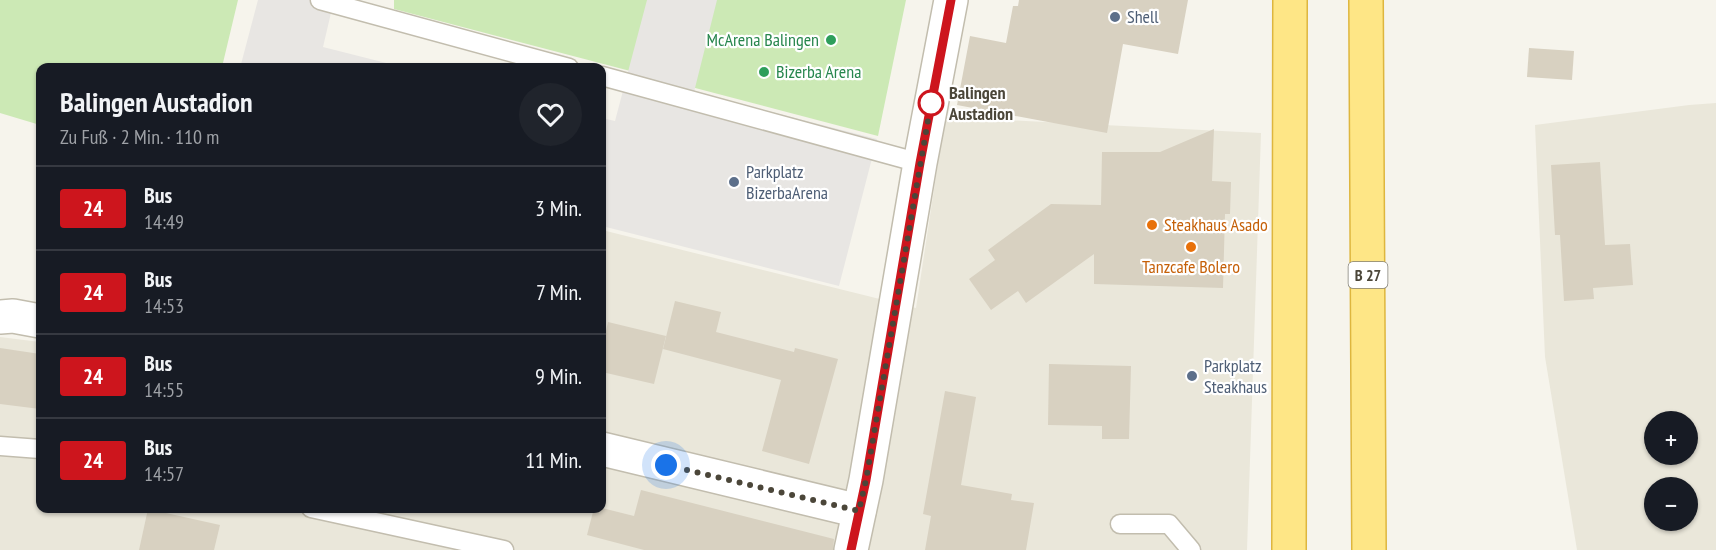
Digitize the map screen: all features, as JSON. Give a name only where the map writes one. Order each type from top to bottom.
[{"type":"highway","points":[[1289,550],[1290,0]]},
{"type":"highway","name":"B 27","points":[[1366,0],[1369,550]]},
{"type":"street","points":[[851,550],[866,480],[920,163],[951,0]]},
{"type":"street","points":[[0,317],[13,316],[36,320]]},
{"type":"street","points":[[606,450],[859,511]]},
{"type":"lane","points":[[320,0],[551,63]]},
{"type":"lane","points":[[606,77],[920,163]]},
{"type":"lane","points":[[0,446],[36,449]]},
{"type":"lane","points":[[334,513],[504,550]]},
{"type":"lane","points":[[1120,524],[1169,524],[1191,550]]},
{"type":"shaded area","points":[[258,0],[334,0],[323,47],[386,63],[241,63]]},
{"type":"shaded area","name":"Parkplatz BizerbaArena","points":[[647,0],[717,0],[694,92],[877,139],[839,286],[606,227],[606,119],[615,121]]},
{"type":"shaded area","points":[[1716,103],[1716,550],[1577,550],[1545,357],[1535,125]]},
{"type":"shaded area","points":[[945,117],[1261,133],[1247,550],[0,550],[0,337],[36,342],[36,513],[606,513],[606,231],[916,308]]},
{"type":"green space","points":[[0,0],[238,0],[223,63],[36,63],[36,124],[0,113]]},
{"type":"green space","name":"Bizerba Arena","points":[[394,0],[906,0],[878,136],[394,9]]},
{"type":"building","points":[[1019,0],[1188,0],[1178,54],[1123,44],[1107,133],[957,105],[970,36],[1006,43],[1013,6],[1018,6]]},
{"type":"building","points":[[1529,48],[1574,51],[1572,80],[1527,77]]},
{"type":"building","name":"Steakhaus Asado","points":[[1214,129],[1212,181],[1231,182],[1230,214],[1225,214],[1223,288],[1094,284],[1094,254],[1026,303],[1018,291],[991,310],[969,279],[995,260],[988,250],[1051,204],[1101,205],[1102,152],[1160,152]]},
{"type":"building","points":[[1600,162],[1605,245],[1630,244],[1633,285],[1593,288],[1594,299],[1564,301],[1560,235],[1555,235],[1551,165]]},
{"type":"building","points":[[675,301],[721,312],[716,332],[794,352],[795,348],[838,359],[809,464],[762,451],[781,380],[663,349]]},
{"type":"building","points":[[608,322],[666,336],[654,384],[606,373]]},
{"type":"building","points":[[0,348],[36,353],[36,408],[0,404]]},
{"type":"building","points":[[1049,364],[1131,366],[1129,439],[1102,439],[1102,426],[1048,425]]},
{"type":"building","points":[[945,391],[976,397],[961,485],[1012,494],[1011,500],[1034,503],[1026,550],[925,550],[931,516],[923,514]]},
{"type":"building","points":[[641,490],[834,539],[833,550],[644,550],[587,535],[593,513],[606,513],[606,509],[634,516]]},
{"type":"building","points":[[147,513],[166,513],[220,525],[214,550],[139,550]]},
{"type":"bus line","name":"24","points":[[851,550],[866,480],[920,163],[951,0]]},
{"type":"place","name":"Shell","points":[[1115,17]]},
{"type":"place","name":"McArena Balingen","points":[[831,40]]},
{"type":"place","name":"Bizerba Arena","points":[[764,72]]},
{"type":"place","name":"Balingen Austadion","points":[[931,103]]},
{"type":"place","name":"Parkplatz BizerbaArena","points":[[734,182]]},
{"type":"place","name":"Steakhaus Asado","points":[[1152,225]]},
{"type":"place","name":"Tanzcafe Bolero","points":[[1191,247]]},
{"type":"place","name":"Parkplatz Steakhaus","points":[[1192,376]]},
{"type":"route","points":[[666,465],[859,511],[931,103]]}]
